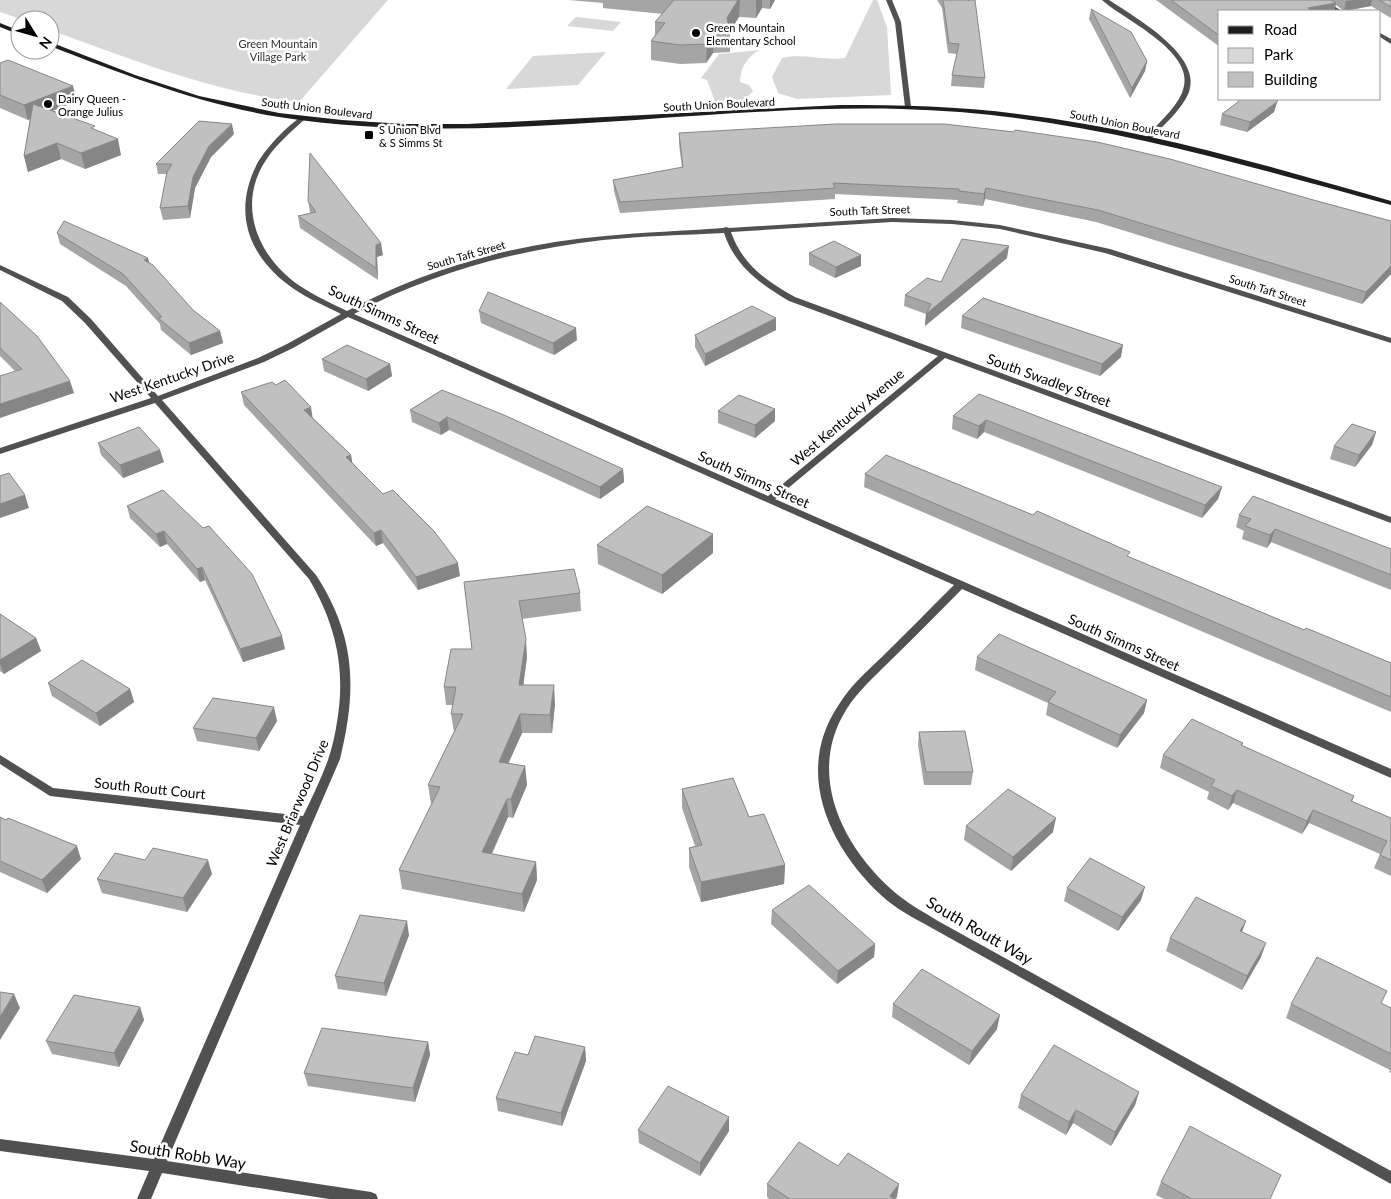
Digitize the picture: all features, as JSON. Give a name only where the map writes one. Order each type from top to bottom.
[{"type":"main road","name":"South Union Boulevard","points":[[60,48],[199,98],[252,110],[303,118],[384,125],[467,126],[796,110],[908,108],[1013,115],[1149,138],[1391,202]]},
{"type":"street","points":[[889,0],[898,22],[908,108]]},
{"type":"street","points":[[1105,0],[1165,43],[1181,60],[1186,70],[1188,87],[1184,96],[1149,138]]},
{"type":"street","points":[[1320,0],[1337,10]]},
{"type":"street","name":"South Simms Street","points":[[303,118],[270,150],[261,162],[249,190],[247,216],[258,246],[282,275],[296,286],[347,314],[1391,774]]},
{"type":"street","name":"South Taft Street","points":[[347,314],[406,286],[505,255],[566,243],[604,238],[726,229],[892,220],[952,222],[1009,229],[1107,251],[1391,341]]},
{"type":"street","name":"South Swadley Street","points":[[726,229],[738,258],[754,275],[775,290],[813,308],[1391,520]]},
{"type":"street","name":"West Briarwood Drive","points":[[0,267],[51,291],[76,308],[314,576],[334,613],[340,632],[347,677],[343,729],[334,759],[144,1199]]},
{"type":"street","name":"West Kentucky Drive","points":[[0,451],[262,360],[347,314]]},
{"type":"street","name":"West Kentucky Avenue","points":[[768,500],[943,356]]},
{"type":"street","name":"South Routt Way","points":[[960,584],[860,685],[836,718],[823,754],[824,789],[834,824],[856,861],[888,894],[934,924],[1391,1178]]},
{"type":"street","name":"South Routt Court","points":[[0,759],[50,792],[307,821]]},
{"type":"street","name":"South Robb Way","points":[[0,1145],[158,1166],[371,1199]]},
{"type":"green space","name":"Green Mountain Village Park","points":[[0,0],[388,0],[299,102],[235,91],[203,82],[141,63],[60,34],[60,10],[10,10],[10,15],[0,12]]},
{"type":"green space","points":[[873,0],[877,0],[887,27],[891,95],[797,99],[778,93],[772,77],[782,58],[797,56],[829,59],[845,58]]},
{"type":"green space","points":[[576,17],[621,22],[613,31],[567,26]]},
{"type":"green space","points":[[760,50],[748,59],[741,72],[740,82],[749,85],[753,91],[741,100],[715,101],[707,80],[701,78],[719,54]]},
{"type":"green space","points":[[606,52],[578,85],[506,89],[533,56]]},
{"type":"building","points":[[674,0],[738,0],[727,18],[730,33],[714,34],[707,44],[680,45],[651,41],[665,23],[655,22]]},
{"type":"building","points":[[943,0],[975,0],[985,78],[952,75],[959,44],[949,43]]},
{"type":"building","points":[[1171,0],[1331,0],[1336,3],[1308,8],[1312,10],[1218,10],[1218,35]]},
{"type":"building","points":[[1379,0],[1391,0],[1391,7]]},
{"type":"building","points":[[1091,9],[1131,32],[1147,61],[1132,88]]},
{"type":"building","points":[[8,60],[73,86],[24,105],[0,95],[0,63]]},
{"type":"building","points":[[1239,100],[1278,100],[1250,122],[1222,114]]},
{"type":"building","points":[[33,104],[95,126],[91,128],[118,139],[81,153],[57,143],[24,156]]},
{"type":"building","points":[[199,121],[232,124],[209,146],[193,177],[188,206],[160,208],[167,172],[172,164],[156,164]]},
{"type":"building","points":[[836,124],[944,124],[1014,132],[1015,130],[1097,142],[1170,159],[1391,221],[1391,266],[1366,292],[1098,210],[986,188],[984,194],[959,191],[959,189],[833,183],[835,188],[620,202],[613,180],[683,167],[679,133]]},
{"type":"building","points":[[310,153],[381,243],[376,245],[376,268],[298,216],[316,212],[308,201]]},
{"type":"building","points":[[64,221],[148,258],[144,260],[153,265],[193,310],[220,331],[189,343],[158,318],[162,317],[123,274],[57,233]]},
{"type":"building","points":[[962,239],[1009,246],[926,314],[931,304],[905,295],[927,278],[941,282]]},
{"type":"building","points":[[834,241],[861,255],[836,267],[809,253]]},
{"type":"building","points":[[488,292],[576,328],[553,343],[479,311]]},
{"type":"building","points":[[983,298],[1123,345],[1102,364],[962,316]]},
{"type":"building","points":[[0,302],[37,336],[70,381],[0,404],[0,376],[22,369],[0,348]]},
{"type":"building","points":[[752,306],[776,318],[705,354],[695,335]]},
{"type":"building","points":[[347,345],[390,364],[366,379],[322,359]]},
{"type":"building","points":[[285,380],[311,407],[304,410],[351,455],[346,457],[383,494],[393,490],[434,531],[458,563],[416,577],[381,530],[374,533],[241,392],[272,382],[276,385]]},
{"type":"building","points":[[442,390],[504,415],[623,469],[600,487],[447,417],[439,423],[410,410]]},
{"type":"building","points":[[979,394],[1222,487],[1205,505],[986,420],[979,426],[953,416]]},
{"type":"building","points":[[739,395],[775,409],[755,425],[718,411]]},
{"type":"building","points":[[1352,424],[1376,432],[1359,455],[1334,446]]},
{"type":"building","points":[[139,427],[160,450],[120,465],[98,443]]},
{"type":"building","points":[[886,455],[1033,515],[1037,511],[1130,552],[1127,556],[1304,630],[1306,628],[1391,663],[1391,697],[865,474]]},
{"type":"building","points":[[9,473],[25,495],[0,504],[0,476]]},
{"type":"building","points":[[163,490],[203,528],[209,526],[252,574],[282,636],[240,649],[202,567],[197,569],[164,531],[156,534],[127,506]]},
{"type":"building","points":[[1253,496],[1391,549],[1391,575],[1275,529],[1270,535],[1245,526],[1251,519],[1239,515]]},
{"type":"building","points":[[647,506],[713,534],[662,575],[597,545]]},
{"type":"building","points":[[574,569],[580,593],[519,601],[526,639],[519,685],[554,685],[550,715],[520,714],[499,762],[525,766],[511,799],[507,799],[482,852],[536,862],[522,894],[399,870],[440,787],[428,785],[463,714],[451,714],[456,687],[444,687],[451,649],[472,649],[464,582]]},
{"type":"building","points":[[0,614],[36,638],[0,660]]},
{"type":"building","points":[[999,634],[1147,700],[1120,735],[1048,702],[1056,692],[977,657]]},
{"type":"building","points":[[82,660],[130,689],[96,713],[48,683]]},
{"type":"building","points":[[213,698],[274,707],[256,738],[193,728]]},
{"type":"building","points":[[1192,719],[1243,743],[1241,745],[1354,796],[1351,801],[1391,818],[1391,860],[1380,855],[1387,841],[1313,810],[1307,821],[1237,790],[1232,796],[1211,786],[1215,780],[1163,755]]},
{"type":"building","points":[[965,731],[973,772],[926,772],[919,732]]},
{"type":"building","points":[[733,778],[749,817],[764,814],[785,865],[701,882],[689,848],[702,845],[682,789]]},
{"type":"building","points":[[1008,789],[1056,818],[1013,857],[966,826]]},
{"type":"building","points":[[0,817],[6,820],[8,818],[77,846],[42,880],[0,861]]},
{"type":"building","points":[[153,848],[208,860],[183,898],[97,879],[115,853],[145,860]]},
{"type":"building","points":[[1090,858],[1145,887],[1122,917],[1067,888]]},
{"type":"building","points":[[809,885],[875,944],[838,971],[772,910]]},
{"type":"building","points":[[1196,897],[1246,921],[1240,931],[1266,943],[1247,976],[1170,938]]},
{"type":"building","points":[[360,915],[407,921],[384,983],[335,976]]},
{"type":"building","points":[[1317,957],[1387,991],[1381,1003],[1391,1008],[1391,1054],[1291,1004]]},
{"type":"building","points":[[922,969],[1000,1015],[972,1051],[893,1004]]},
{"type":"building","points":[[0,992],[14,994],[0,1017]]},
{"type":"building","points":[[74,995],[140,1007],[114,1053],[46,1041]]},
{"type":"building","points":[[322,1028],[428,1042],[413,1088],[304,1073]]},
{"type":"building","points":[[535,1036],[585,1047],[561,1113],[496,1098],[515,1052],[528,1055]]},
{"type":"building","points":[[1054,1045],[1139,1092],[1115,1132],[1076,1110],[1069,1122],[1021,1095]]},
{"type":"building","points":[[668,1086],[729,1117],[700,1163],[638,1130]]},
{"type":"building","points":[[1190,1126],[1281,1175],[1270,1199],[1192,1199],[1161,1182]]},
{"type":"building","points":[[799,1142],[838,1166],[848,1153],[899,1184],[890,1196],[894,1199],[790,1199],[767,1184]]},
{"type":"place","name":"Green Mountain Elementary School","points":[[696,33]]},
{"type":"place","name":"Dairy Queen - Orange Julius","points":[[48,104]]},
{"type":"place","name":"S Union Blvd & S Simms St","points":[[369,135]]}]
